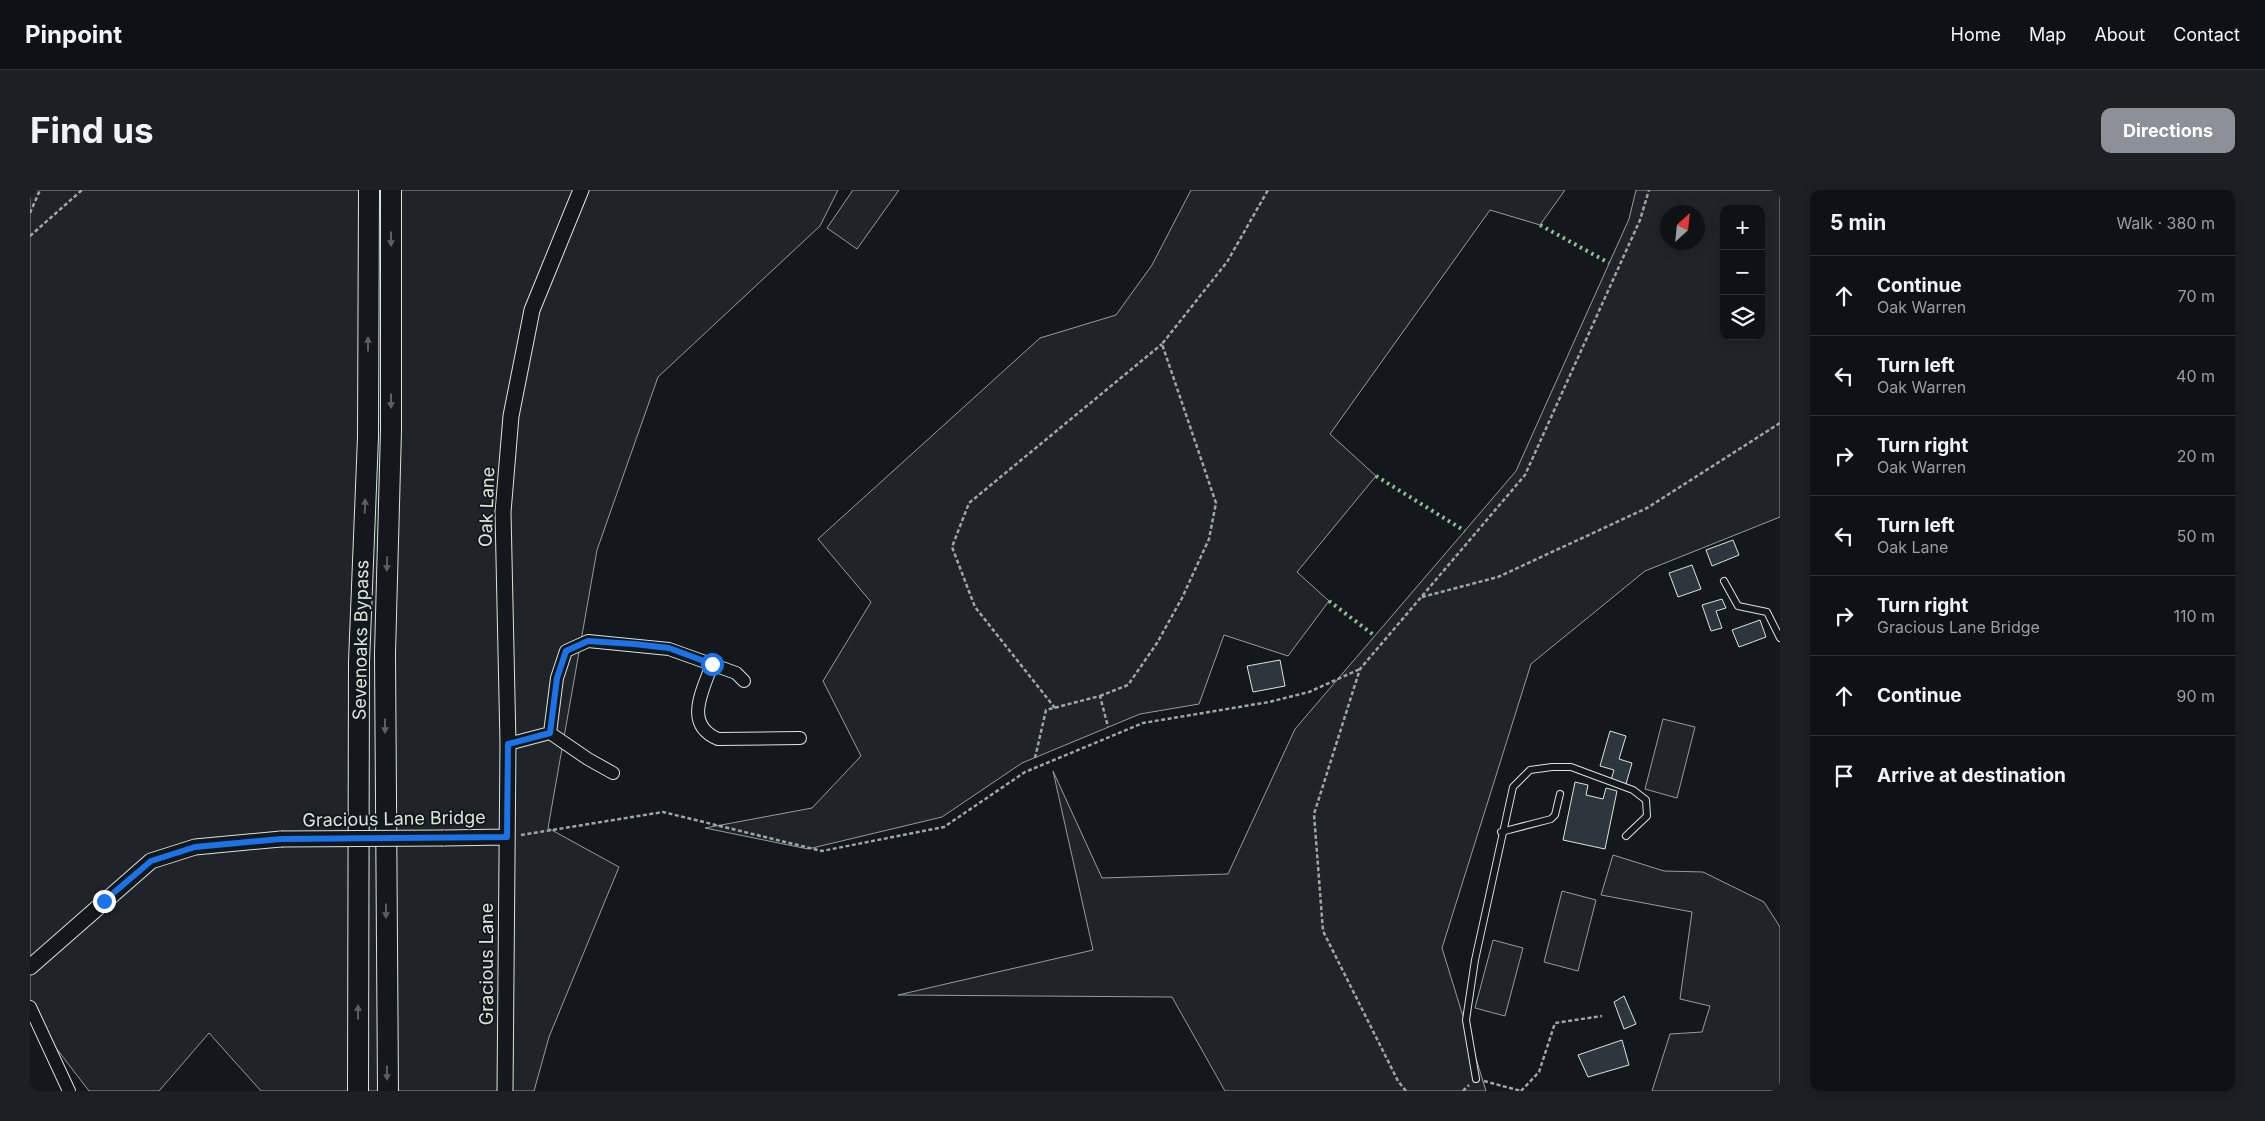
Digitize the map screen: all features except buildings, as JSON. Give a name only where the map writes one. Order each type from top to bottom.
[{"type":"highway","name":"Sevenoaks Bypass","points":[[358,1091],[359,662],[368,438],[369,190]]},
{"type":"highway","name":"Sevenoaks Bypass","points":[[388,1091],[385,653],[390,430],[391,190]]},
{"type":"street","name":"Oak Lane","points":[[507,837],[508,744],[503,512],[511,416],[532,310],[582,190]]},
{"type":"street","points":[[550,733],[557,678],[566,651],[588,641],[669,648],[736,673],[744,681]]},
{"type":"street","points":[[712,664],[698,709],[698,719],[708,735],[718,739],[800,738]]},
{"type":"street","points":[[508,744],[550,733],[588,759],[613,773]]},
{"type":"street","name":"Gracious Lane Bridge","points":[[30,967],[151,861],[195,847],[281,839],[507,837]]},
{"type":"street","name":"Gracious Lane","points":[[505,1091],[507,837]]},
{"type":"street","points":[[30,1007],[69,1091]]},
{"type":"lane","points":[[1724,581],[1738,606],[1767,612],[1780,638]]},
{"type":"lane","points":[[1476,1079],[1466,1020],[1475,960],[1501,832],[1513,787],[1530,770],[1552,766],[1571,767],[1633,790],[1646,800],[1647,816],[1626,836]]},
{"type":"lane","points":[[1501,832],[1551,820],[1555,815],[1560,794]]},
{"type":"path","points":[[30,213],[40,190]]},
{"type":"path","points":[[30,236],[82,190]]},
{"type":"path","points":[[1055,708],[975,607],[952,547],[969,503],[1162,344],[1227,262],[1268,190]]},
{"type":"path","points":[[1406,1091],[1398,1081],[1323,931],[1314,814],[1360,669],[1525,475],[1640,220],[1648,190]]},
{"type":"path","points":[[1035,758],[1046,710],[1100,696],[1128,684],[1157,643],[1182,598],[1209,539],[1216,503],[1162,344]]},
{"type":"path","points":[[1421,598],[1498,576],[1647,508],[1780,423]]},
{"type":"path","points":[[507,837],[663,812],[822,852],[944,827],[1025,772],[1143,723],[1269,702],[1309,692],[1360,669]]},
{"type":"path","points":[[1100,696],[1108,727]]},
{"type":"path","points":[[1463,1091],[1476,1079],[1521,1091],[1539,1072],[1555,1023],[1602,1016]]},
{"type":"shaded area","points":[[30,190],[838,190],[820,226],[658,377],[597,550],[548,828],[619,867],[549,1037],[534,1091],[261,1091],[209,1033],[159,1091],[89,1091],[30,1014]]},
{"type":"shaded area","points":[[853,190],[899,190],[857,249],[827,228]]},
{"type":"shaded area","points":[[1191,190],[1565,190],[1540,225],[1490,210],[1330,434],[1376,476],[1297,572],[1329,601],[1288,656],[1224,635],[1199,704],[1140,714],[1022,763],[942,817],[808,849],[705,828],[812,808],[861,756],[823,681],[871,602],[818,539],[1040,338],[1116,315],[1152,265]]},
{"type":"shaded area","points":[[1636,190],[1780,190],[1780,517],[1645,571],[1531,664],[1442,948],[1486,1091],[1225,1091],[1172,997],[898,995],[1093,950],[1053,771],[1102,878],[1228,874],[1295,729],[1516,471],[1629,219]]},
{"type":"shaded area","points":[[1663,719],[1695,727],[1677,798],[1645,789]]},
{"type":"shaded area","points":[[1613,855],[1664,871],[1703,872],[1764,902],[1780,927],[1780,1091],[1652,1091],[1670,1034],[1702,1032],[1710,1006],[1680,999],[1692,912],[1601,895]]},
{"type":"shaded area","points":[[1562,891],[1596,900],[1578,971],[1544,962]]},
{"type":"shaded area","points":[[1493,940],[1523,948],[1505,1016],[1475,1008]]},
{"type":"hedge","points":[[1540,225],[1609,263]]},
{"type":"hedge","points":[[1376,476],[1465,531]]},
{"type":"hedge","points":[[1329,601],[1375,636]]},
{"type":"route","points":[[104,901],[151,861],[195,847],[281,839],[507,837],[508,744],[550,733],[557,678],[566,651],[588,641],[634,644],[669,648],[712,664]]}]
